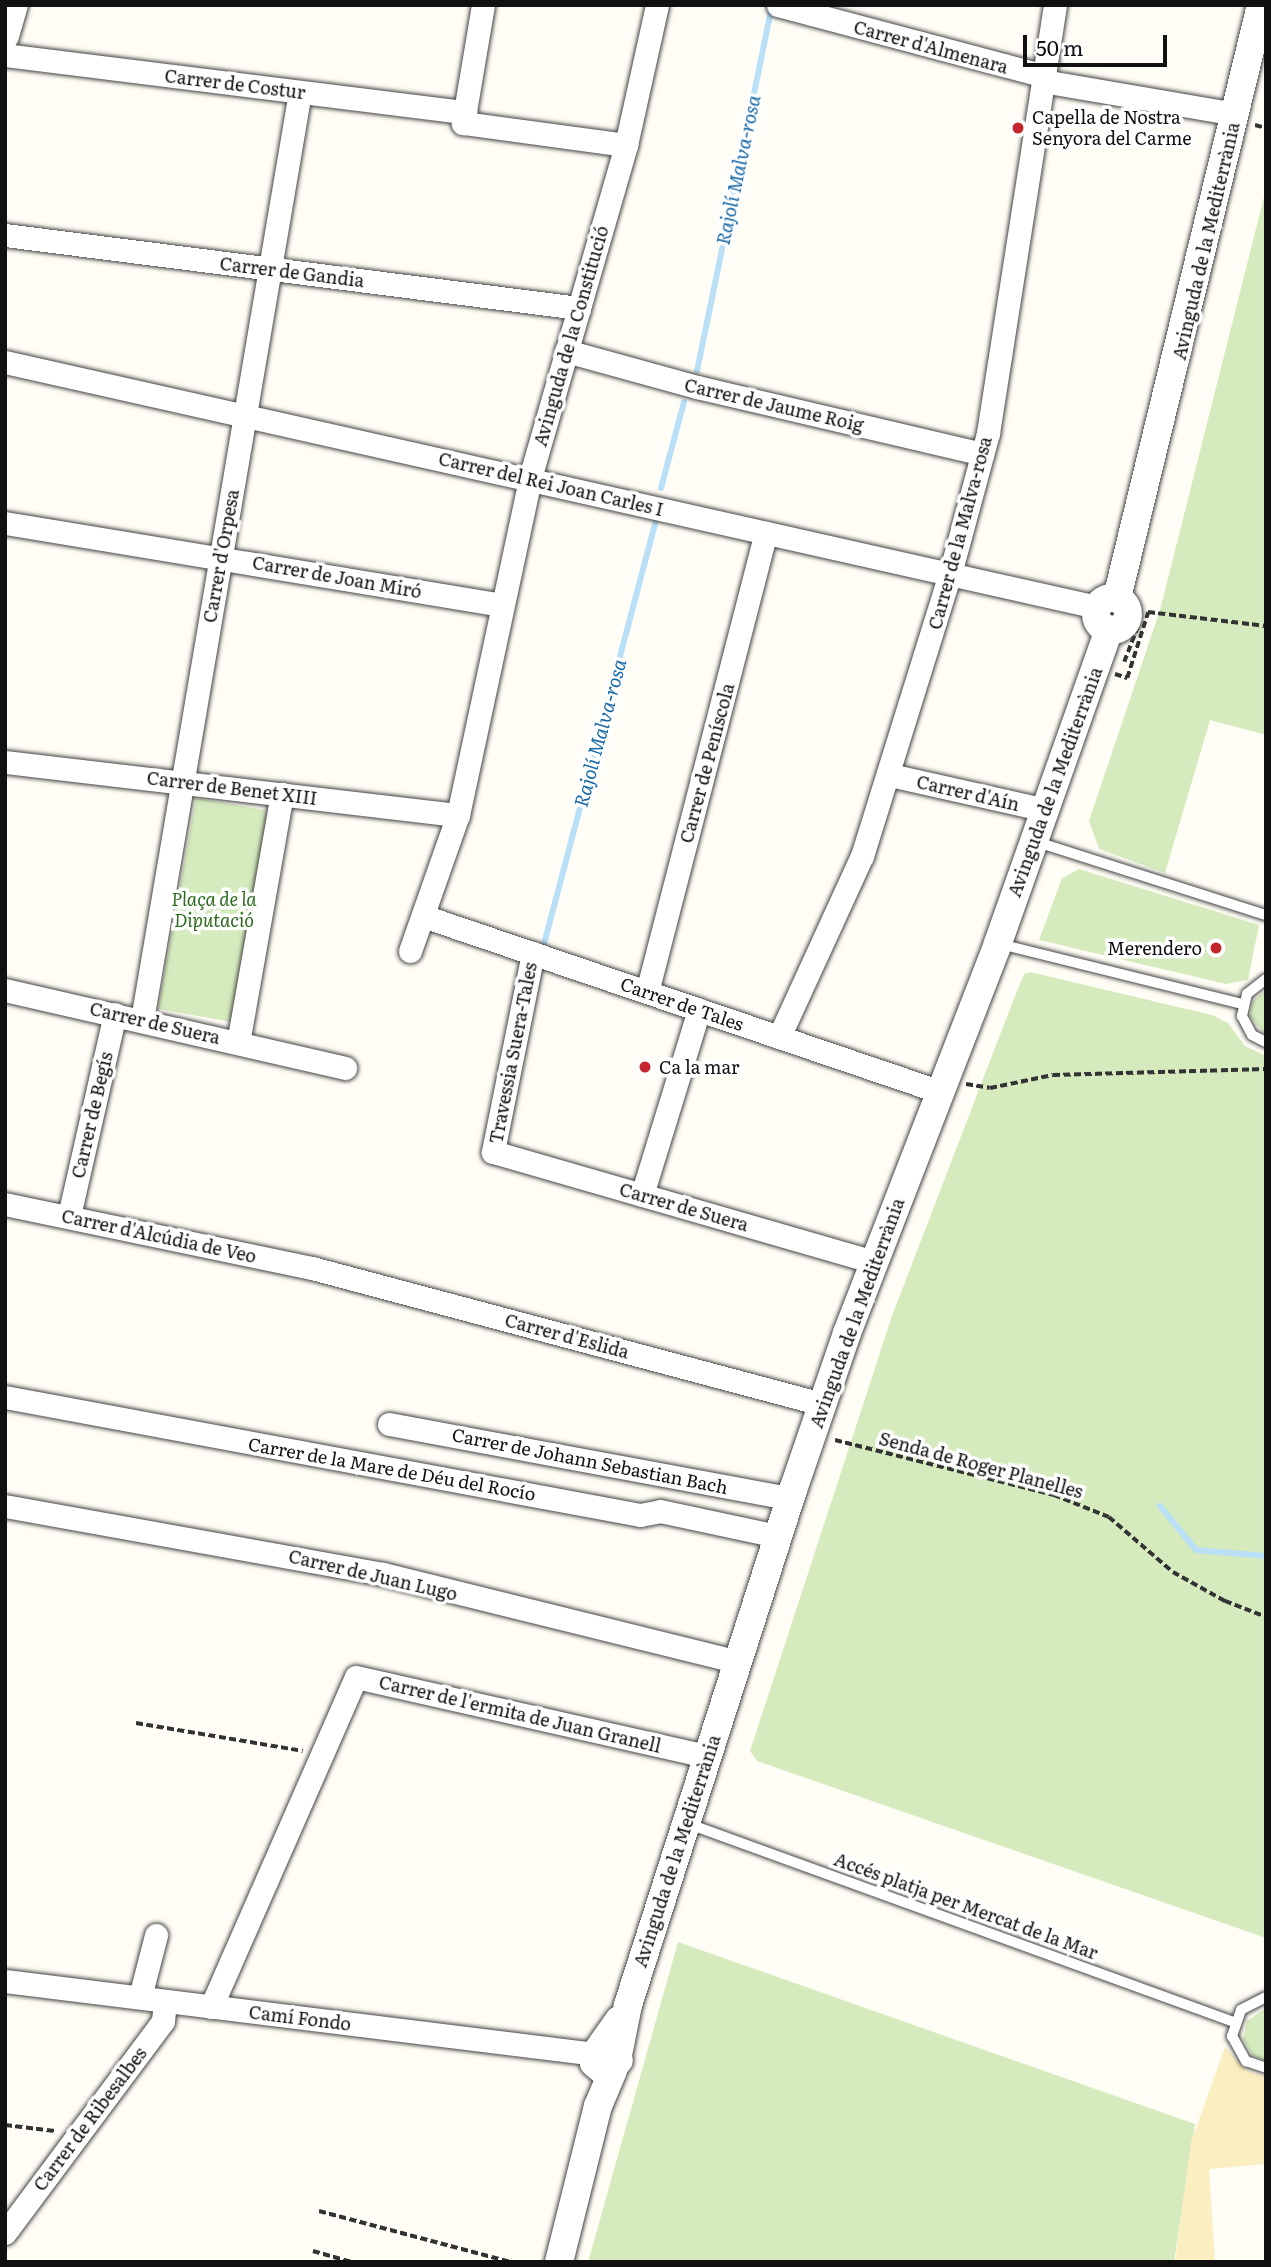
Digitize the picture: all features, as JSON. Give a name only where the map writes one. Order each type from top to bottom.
[{"type":"street","points":[[5,36],[14,5]]},
{"type":"street","points":[[464,118],[484,5]]},
{"type":"street","name":"Avinguda de la Constitució","points":[[410,951],[458,815],[530,478],[626,145],[657,5]]},
{"type":"street","name":"Carrer d'Almenara","points":[[778,5],[848,15],[1044,78],[1245,120]]},
{"type":"street","name":"Carrer de la Malva-rosa","points":[[779,1037],[862,856],[890,775],[950,574],[982,454],[1055,5]]},
{"type":"street","name":"Avinguda de la Mediterrània","points":[[559,2262],[598,2106],[606,2060],[628,2006],[822,1404],[874,1262],[951,1087],[998,943],[1097,666],[1108,612],[1245,120],[1261,5]]},
{"type":"street","name":"Carrer de Costur","points":[[5,55],[300,92],[626,145]]},
{"type":"street","name":"Carrer d'Orpesa","points":[[142,1020],[300,92]]},
{"type":"street","name":"Carrer de Gandia","points":[[5,235],[579,308]]},
{"type":"street","name":"Carrer de Jaume Roig","points":[[566,351],[697,387],[982,454]]},
{"type":"street","name":"Carrer del Rei Joan Carles I","points":[[5,362],[530,478],[1108,612]]},
{"type":"street","name":"Carrer de Joan Miró","points":[[5,523],[502,605]]},
{"type":"street","name":"Carrer de Peníscola","points":[[647,992],[766,533]]},
{"type":"street","name":"Carrer de Benet XIII","points":[[5,762],[458,815]]},
{"type":"street","name":"Carrer d'Aín","points":[[890,775],[1046,810]]},
{"type":"street","points":[[238,1042],[282,794]]},
{"type":"street","name":"Carrer de Tales","points":[[423,916],[779,1037],[951,1087]]},
{"type":"street","name":"Travessia Suera-Tales","points":[[493,1152],[533,954]]},
{"type":"street","name":"Carrer de Suera","points":[[5,990],[345,1068]]},
{"type":"street","points":[[642,1195],[699,1010]]},
{"type":"street","name":"Carrer de Begís","points":[[69,1216],[115,1014]]},
{"type":"street","name":"Carrer de Suera","points":[[493,1152],[874,1262]]},
{"type":"street","name":"Carrer d'Alcúdia de Veo","points":[[5,1204],[312,1268]]},
{"type":"street","name":"Carrer d'Eslida","points":[[312,1268],[822,1404]]},
{"type":"street","name":"Carrer de la Mare de Déu del Rocío","points":[[5,1397],[640,1515],[660,1511],[778,1536]]},
{"type":"street","name":"Carrer de Johann Sebastian Bach","points":[[390,1424],[790,1499]]},
{"type":"street","name":"Carrer de Juan Lugo","points":[[5,1506],[383,1574],[738,1662]]},
{"type":"street","name":"Carrer de l'ermita de Juan Granell","points":[[211,2007],[356,1677],[707,1756]]},
{"type":"street","points":[[140,1997],[156,1935]]},
{"type":"street","name":"Camí Fondo","points":[[5,1981],[606,2060]]},
{"type":"street","name":"Carrer de Ribesalbes","points":[[5,2233],[163,2021],[165,2001]]},
{"type":"lane","points":[[1034,841],[1266,915]]},
{"type":"lane","points":[[998,943],[1242,1004]]},
{"type":"lane","points":[[1266,979],[1254,985],[1242,1004],[1245,1026],[1266,1042]]},
{"type":"lane","name":"Accés platja per Mercat de la Mar","points":[[686,1823],[1234,2022]]},
{"type":"lane","points":[[1266,1997],[1241,2010],[1234,2022],[1237,2050],[1247,2061],[1266,2068]]},
{"type":"path","points":[[1245,120],[1266,128]]},
{"type":"path","points":[[1097,666],[1127,678],[1148,612],[1266,626]]},
{"type":"path","points":[[951,1087],[990,1088],[1053,1075],[1266,1069]]},
{"type":"path","name":"Senda de Roger Planelles","points":[[826,1437],[1054,1495],[1109,1517],[1173,1572],[1225,1601],[1266,1617]]},
{"type":"path","points":[[136,1723],[322,1754]]},
{"type":"path","points":[[5,2125],[79,2133]]},
{"type":"path","points":[[319,2211],[511,2262]]},
{"type":"path","points":[[313,2251],[351,2262]]},
{"type":"green space","points":[[1266,189],[1266,735],[1210,720],[1165,873],[1099,849],[1089,821],[1160,610]]},
{"type":"green space","name":"Plaça de la Diputació","points":[[196,798],[270,811],[232,1022],[158,1009]]},
{"type":"green space","points":[[1079,869],[1259,925],[1248,980],[1226,984],[1039,940],[1062,878]]},
{"type":"green space","points":[[1030,972],[1212,1015],[1228,1023],[1245,1046],[1266,1056],[1266,1938],[757,1761],[750,1751],[892,1316],[1013,1001],[1024,974]]},
{"type":"green space","points":[[1266,990],[1266,1036],[1250,1016],[1253,1001]]},
{"type":"green space","points":[[678,1942],[1195,2124],[1174,2262],[588,2262]]},
{"type":"green space","points":[[1266,2008],[1266,2061],[1252,2055],[1243,2039],[1247,2021]]},
{"type":"sand","points":[[1225,2047],[1247,2071],[1266,2077],[1266,2164],[1209,2169],[1215,2262],[1175,2262],[1191,2142]]},
{"type":"waterway","name":"Rajolí Malva-rosa","points":[[697,371],[771,11]]},
{"type":"waterway","name":"Rajolí Malva-rosa","points":[[661,488],[684,402]]},
{"type":"waterway","name":"Rajolí Malva-rosa","points":[[544,944],[656,521]]},
{"type":"waterway","points":[[1160,1506],[1196,1550],[1266,1556]]},
{"type":"place","name":"Capella de Nostra Senyora del Carme","points":[[1018,128]]},
{"type":"place","name":"Merendero","points":[[1216,948]]},
{"type":"place","name":"Ca la mar","points":[[645,1067]]}]
